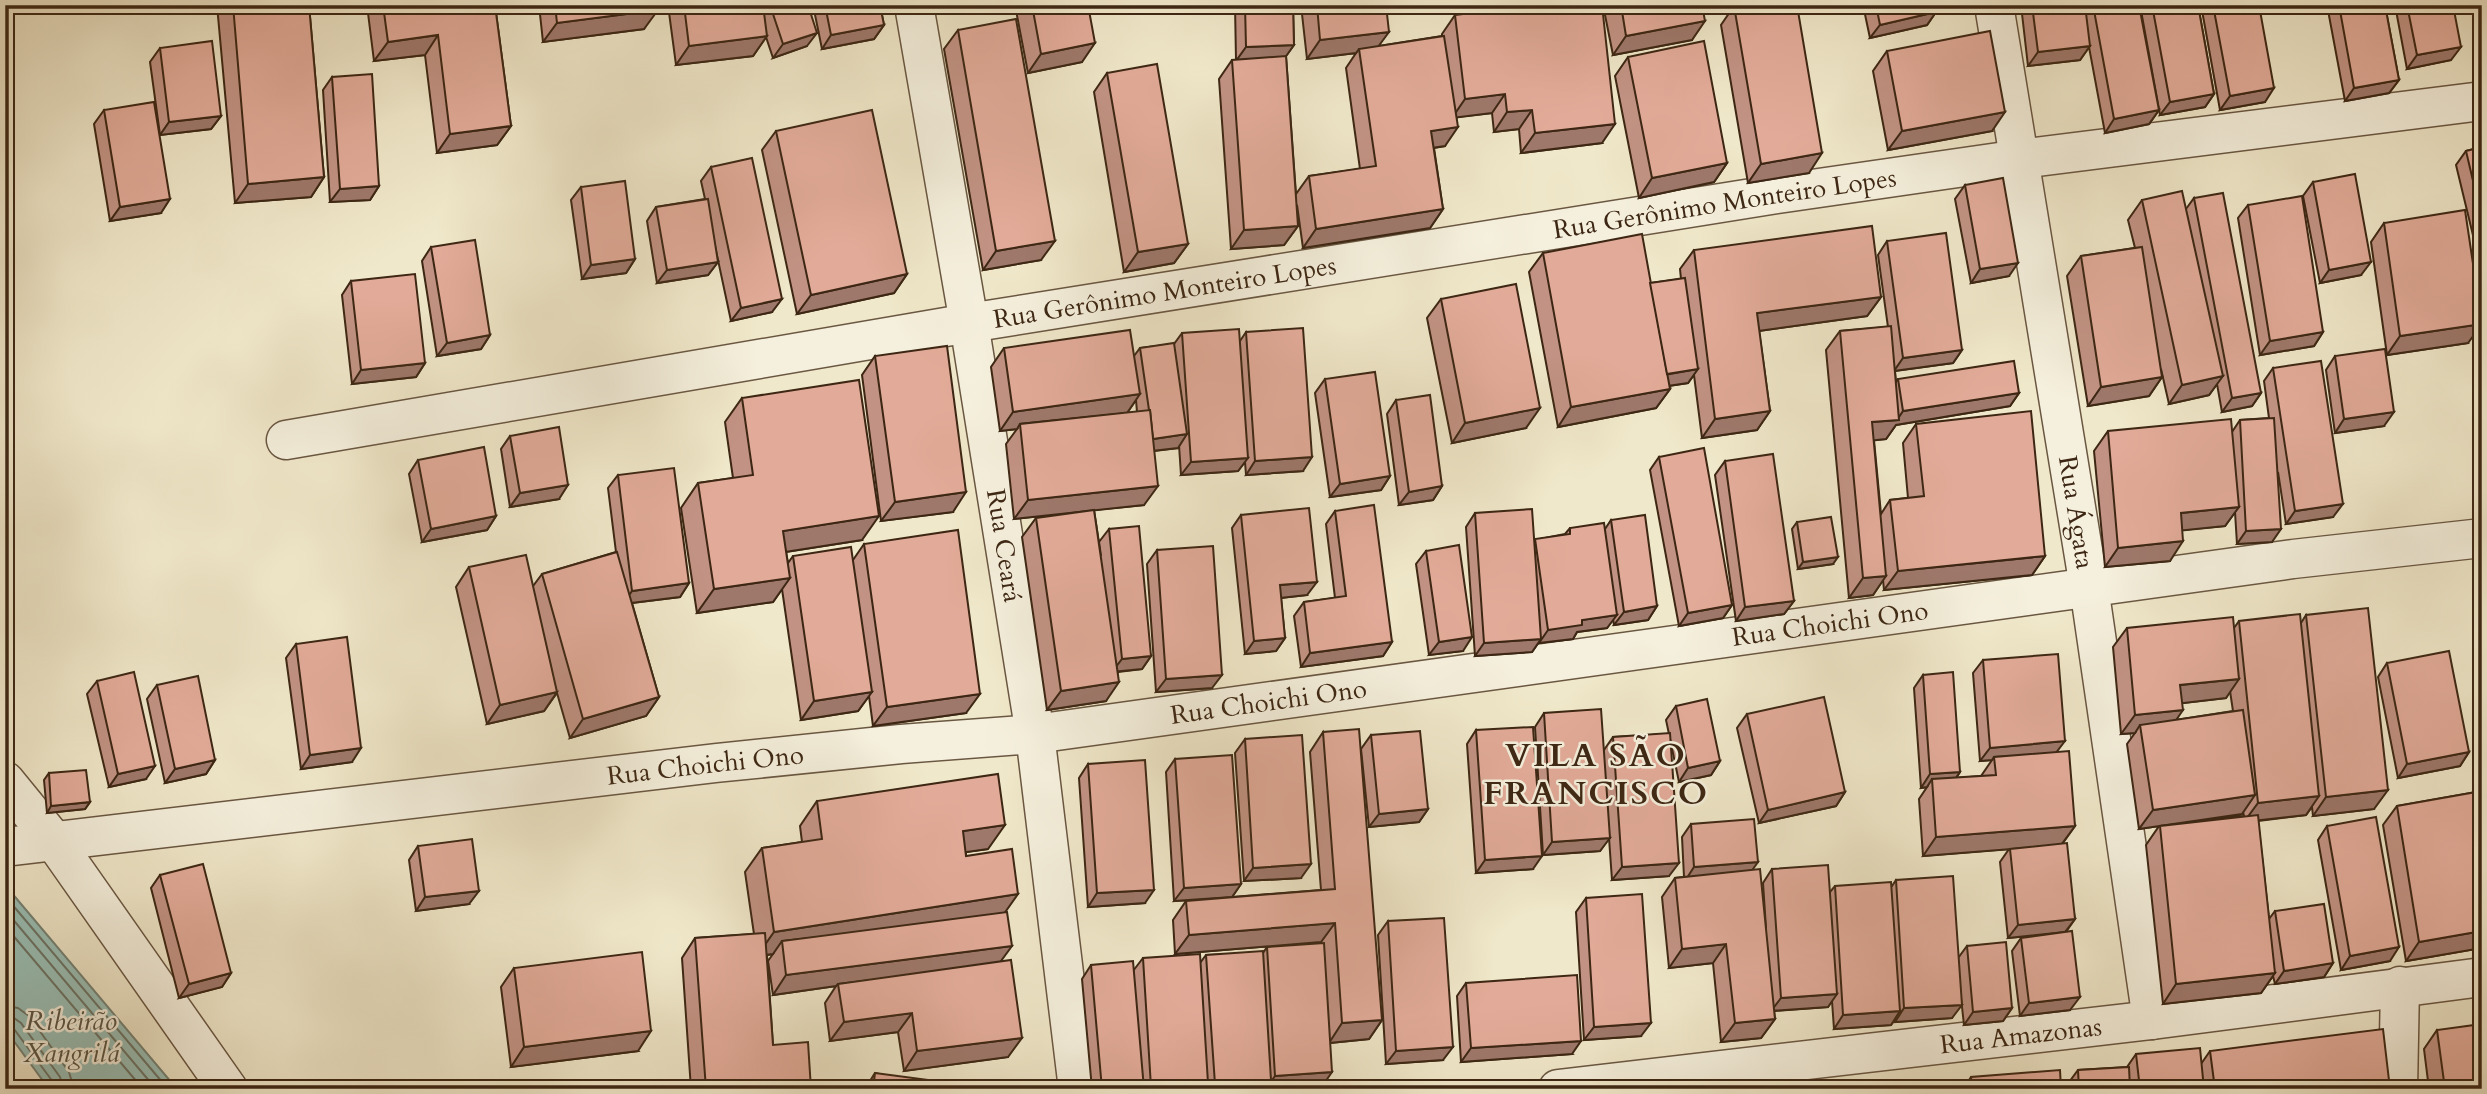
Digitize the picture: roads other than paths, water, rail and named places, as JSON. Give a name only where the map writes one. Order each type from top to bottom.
[{"type":"street","name":"Rua Ceará","points":[[914,5],[969,323],[1035,734],[1077,1089]]},
{"type":"street","name":"Rua Ágata","points":[[1994,5],[2089,587],[2152,1020]]},
{"type":"street","name":"Rua Gerônimo Monteiro Lopes","points":[[286,440],[969,323],[1763,196],[2020,159],[2482,101]]},
{"type":"street","name":"Rua Choichi Ono","points":[[5,847],[716,763],[901,744],[1035,734],[2293,559],[2482,538]]},
{"type":"street","points":[[5,780],[54,841],[228,1089]]},
{"type":"street","name":"Rua Amazonas","points":[[1559,1089],[2152,1020],[2482,977]]},
{"type":"street","points":[[2398,1089],[2400,986]]},
{"type":"water","name":"Ribeirão Xangrilá","points":[[5,885],[177,1089],[49,1089],[5,1029]]},
{"type":"district","name":"VILA SÃO FRANCISCO","points":[[1596,774]]}]
